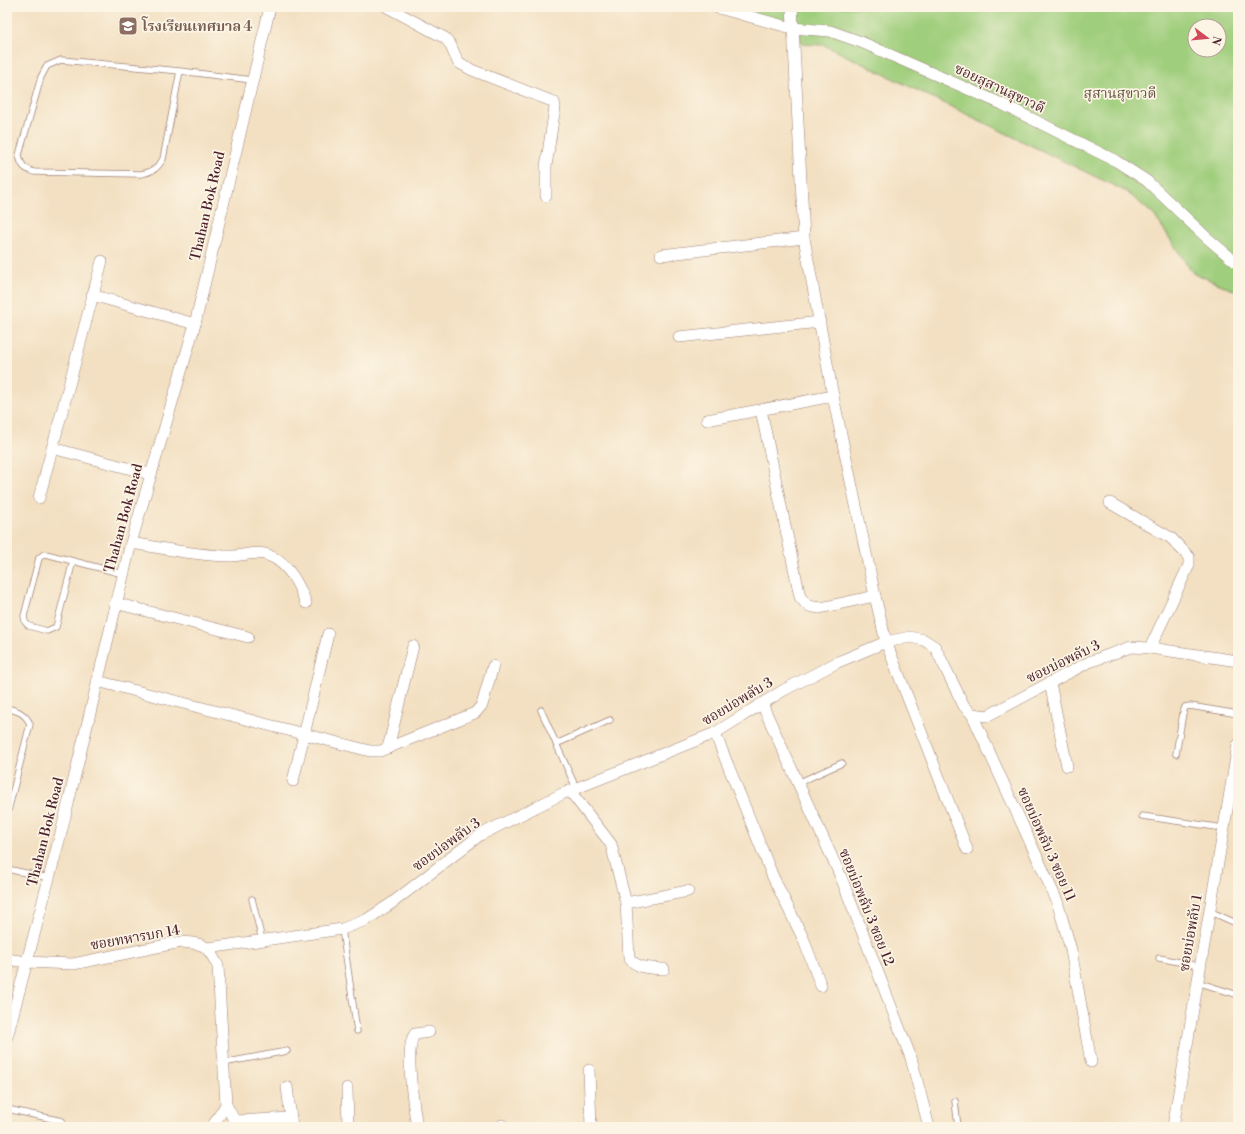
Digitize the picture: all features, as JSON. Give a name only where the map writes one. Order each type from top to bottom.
[{"type":"street","name":"Thahan Bok Road","points":[[7,1037],[49,878],[115,602],[150,474],[195,324],[270,7]]},
{"type":"street","points":[[387,7],[445,38],[450,44],[458,62],[472,70],[554,102],[556,107],[546,166],[546,196]]},
{"type":"street","name":"ซอยสุสานสุขาวดี","points":[[715,7],[792,28],[830,31],[861,42],[1002,104],[1116,161],[1147,181],[1206,237],[1238,264]]},
{"type":"street","points":[[792,7],[804,238],[833,396],[886,642],[967,849]]},
{"type":"street","points":[[661,255],[804,238]]},
{"type":"street","points":[[39,498],[102,261]]},
{"type":"street","points":[[92,295],[195,324]]},
{"type":"street","points":[[679,337],[820,322]]},
{"type":"street","points":[[707,420],[833,396]]},
{"type":"street","points":[[761,410],[800,597],[808,606],[820,608],[875,596]]},
{"type":"street","points":[[52,448],[150,474]]},
{"type":"street","points":[[1110,503],[1171,538],[1189,557],[1189,566],[1150,648]]},
{"type":"street","points":[[131,543],[182,551],[231,556],[256,553],[270,556],[284,564],[301,590],[306,603]]},
{"type":"street","points":[[115,602],[248,636]]},
{"type":"street","points":[[293,781],[328,634]]},
{"type":"street","name":"ซอยบ่อพลับ 3","points":[[208,948],[342,929],[366,920],[392,903],[480,835],[573,790],[715,733],[784,690],[838,662],[886,642],[910,637],[924,640],[935,647],[964,706],[972,714],[987,716],[1089,662],[1131,647],[1150,648],[1238,661]]},
{"type":"street","points":[[388,748],[413,646]]},
{"type":"street","points":[[97,681],[370,751],[388,748],[476,713],[482,705],[493,666]]},
{"type":"street","points":[[1050,683],[1067,766]]},
{"type":"street","name":"ซอยบ่อพลับ 3 ซอย 12","points":[[762,704],[840,877],[910,1058],[929,1127]]},
{"type":"street","name":"ซอยบ่อพลับ 3 ซอย 11","points":[[972,714],[1057,901],[1071,950],[1091,1062]]},
{"type":"street","points":[[715,733],[772,877],[803,938],[821,986]]},
{"type":"street","name":"ซอยบ่อพลับ 1","points":[[1173,1127],[1223,828],[1234,797],[1238,744]]},
{"type":"street","points":[[573,790],[611,844],[626,903],[629,958],[636,965],[642,967],[664,969]]},
{"type":"street","points":[[626,903],[688,891]]},
{"type":"street","name":"ซอยทหารบก 14","points":[[7,959],[26,962],[74,964],[181,942],[196,943],[208,948]]},
{"type":"street","points":[[208,948],[218,966],[226,1105],[237,1124],[291,1122],[287,1087]]},
{"type":"street","points":[[417,1127],[411,1082],[410,1042],[415,1034],[429,1032]]},
{"type":"street","points":[[589,1070],[591,1127]]},
{"type":"street","points":[[347,1088],[348,1127]]},
{"type":"street","points":[[212,1127],[226,1105]]},
{"type":"lane","points":[[180,71],[163,159],[158,167],[151,172],[141,174],[34,172],[26,170],[21,164],[19,156],[41,77],[47,66],[61,60],[180,71],[252,80]]},
{"type":"lane","points":[[73,561],[56,627],[48,631],[29,626],[25,622],[24,616],[39,558],[44,554],[73,561],[123,574]]},
{"type":"lane","points":[[1176,754],[1185,707],[1190,706],[1238,714]]},
{"type":"lane","points":[[7,708],[19,711],[27,716],[30,724],[7,815]]},
{"type":"lane","points":[[540,710],[556,744],[573,790]]},
{"type":"lane","points":[[556,744],[610,720]]},
{"type":"lane","points":[[798,783],[842,763]]},
{"type":"lane","points":[[1142,816],[1223,828]]},
{"type":"lane","points":[[7,869],[49,878]]},
{"type":"lane","points":[[252,899],[262,940]]},
{"type":"lane","points":[[1208,911],[1238,924]]},
{"type":"lane","points":[[342,929],[357,1031]]},
{"type":"lane","points":[[1159,958],[1199,966]]},
{"type":"lane","points":[[1197,982],[1238,995]]},
{"type":"lane","points":[[224,1063],[287,1051]]},
{"type":"lane","points":[[954,1101],[958,1127]]},
{"type":"lane","points":[[7,1109],[62,1121]]},
{"type":"green space","name":"สุสานสุขาวดี","points":[[721,7],[1238,7],[1238,290],[1230,289],[1192,272],[1154,215],[1127,192],[824,45],[802,44],[798,26]]},
{"type":"place","name":"โรงเรียนเทศบาล 4","points":[[128,26]]}]
